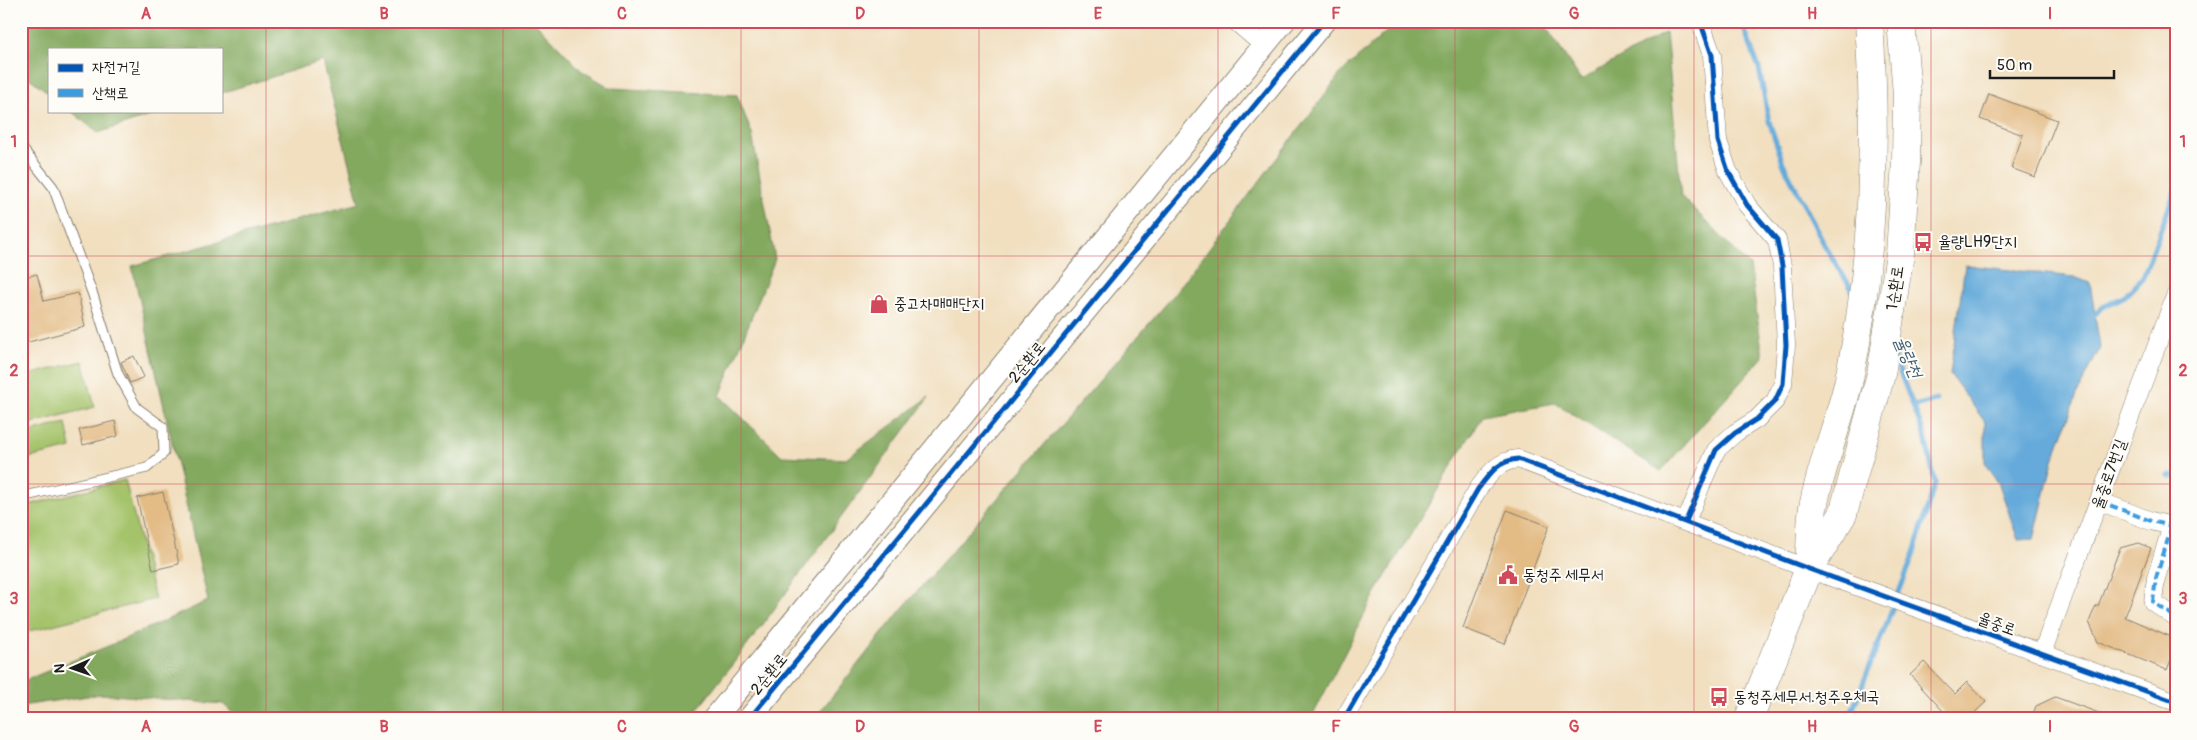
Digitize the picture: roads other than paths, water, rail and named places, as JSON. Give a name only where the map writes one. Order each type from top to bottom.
[{"type":"main road","name":"1순환로","points":[[1809,569],[1813,508],[1847,384],[1866,261],[1872,164],[1873,88],[1870,21]]},
{"type":"main road","name":"1순환로","points":[[1749,719],[1809,569],[1843,514],[1881,374],[1892,315],[1900,254],[1906,162],[1907,94],[1901,21]]},
{"type":"street","points":[[1235,21],[1263,45]]},
{"type":"street","name":"2순환로","points":[[714,719],[1284,21]]},
{"type":"street","name":"2순환로","points":[[749,719],[1324,21]]},
{"type":"street","points":[[1686,521],[1716,450],[1735,433],[1757,419],[1775,401],[1783,384],[1786,345],[1782,266],[1777,240],[1747,206],[1728,171],[1717,134],[1712,55],[1700,21]]},
{"type":"street","name":"율중로7번길","points":[[2042,653],[2174,301]]},
{"type":"street","name":"율중로","points":[[1344,719],[1473,497],[1493,468],[1507,460],[1518,459],[1809,569],[2176,702]]},
{"type":"street","points":[[2099,501],[2150,521],[2174,525],[2156,578],[2153,602],[2176,618]]},
{"type":"lane","points":[[21,147],[53,187],[93,295],[118,374],[137,408],[163,426],[164,453],[147,468],[21,497]]},
{"type":"water","points":[[1965,265],[2074,277],[2090,283],[2100,348],[2078,392],[2053,460],[2034,539],[2018,540],[1999,484],[1985,462],[1985,422],[1950,374]]},
{"type":"waterway","name":"율량천","points":[[1741,21],[1759,68],[1769,121],[1783,163],[1826,248],[1853,291]]},
{"type":"waterway","points":[[2092,317],[2103,307],[2125,296],[2143,277],[2176,189]]},
{"type":"waterway","name":"율량천","points":[[1849,719],[1912,559],[1935,483],[1925,436],[1894,357]]},
{"type":"waterway","points":[[1914,406],[1936,400]]},
{"type":"waterway","points":[[2169,476],[2176,476]]},
{"type":"place","name":"율량LH9단지","points":[[1923,242]]},
{"type":"place","name":"중고차매매단지","points":[[879,304]]},
{"type":"place","name":"동청주 세무서","points":[[1508,575]]},
{"type":"place","name":"동청주세무서.청주우체국","points":[[1719,697]]}]
